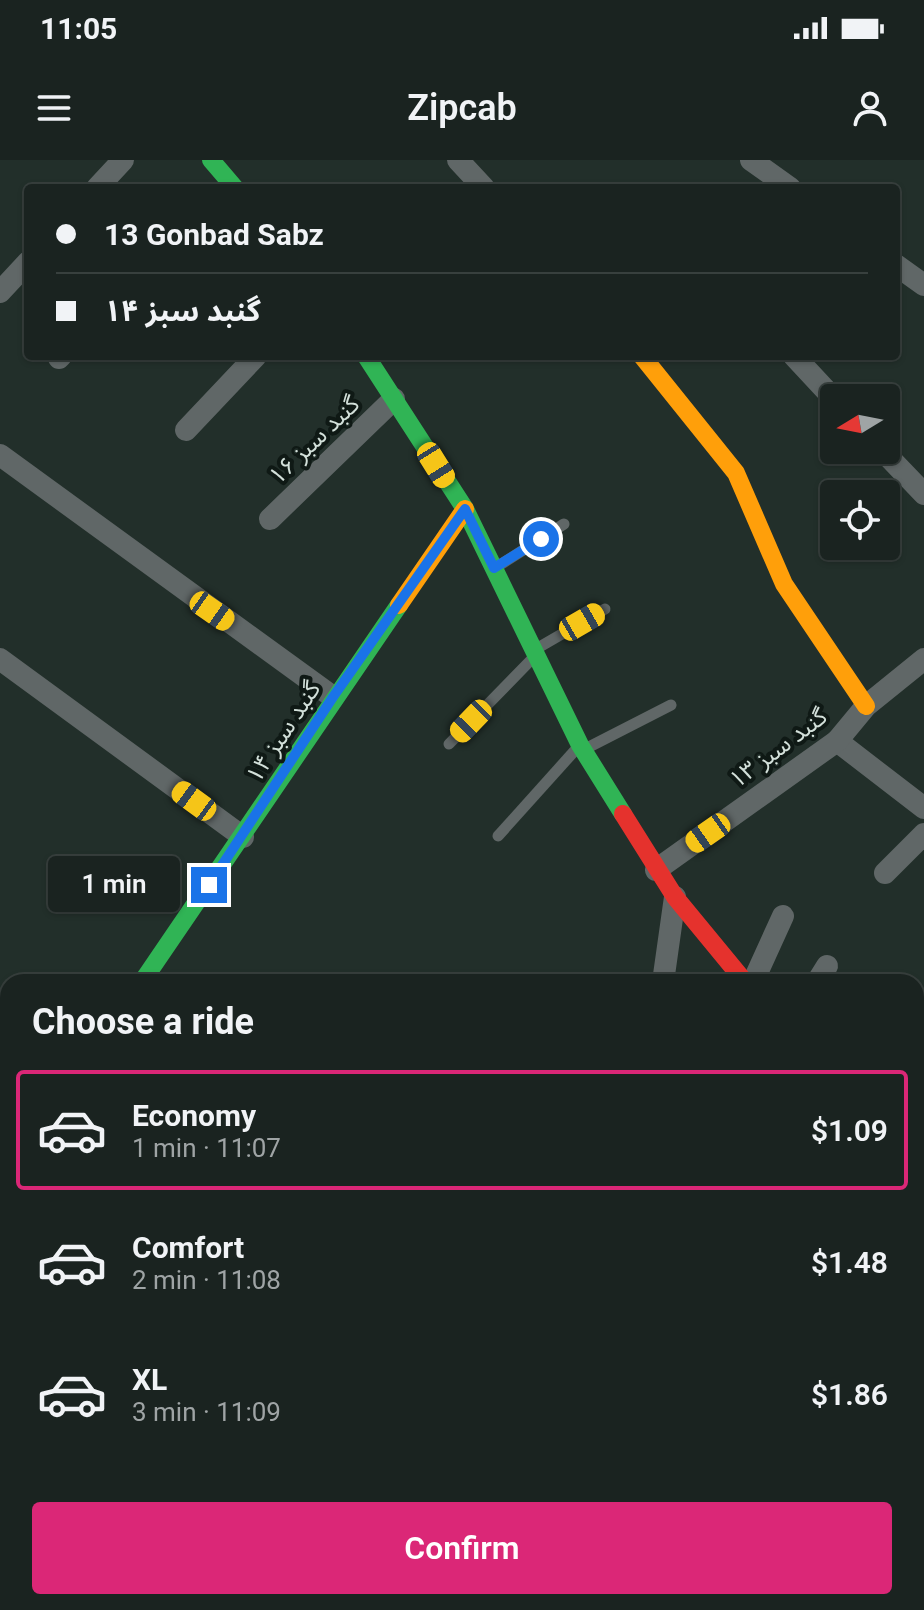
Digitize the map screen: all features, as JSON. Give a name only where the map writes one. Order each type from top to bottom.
[{"type":"street","points":[[101,184],[123,160]]},
{"type":"street","points":[[211,160],[227,184]]},
{"type":"street","points":[[458,160],[480,184]]},
{"type":"street","points":[[751,160],[784,184]]},
{"type":"street","points":[[0,292],[24,266]]},
{"type":"street","points":[[900,268],[924,285]]},
{"type":"street","points":[[186,430],[252,360]]},
{"type":"street","points":[[369,360],[465,509],[581,748],[656,870],[738,974]]},
{"type":"street","points":[[645,360],[736,473],[784,584],[866,706]]},
{"type":"street","points":[[798,360],[820,384]]},
{"type":"street","name":"گنبد سبز ۱۶","points":[[270,519],[394,399]]},
{"type":"street","points":[[0,455],[333,697]]},
{"type":"street","points":[[895,464],[924,494]]},
{"type":"street","name":"گنبد سبز ۱۴","points":[[148,974],[243,837],[333,697],[465,509]]},
{"type":"street","points":[[0,659],[243,837]]},
{"type":"street","name":"گنبد سبز ۱۳","points":[[656,870],[837,741],[866,706],[924,659]]},
{"type":"street","points":[[837,741],[924,808]]},
{"type":"street","points":[[885,873],[924,834]]},
{"type":"street","points":[[664,974],[675,897]]},
{"type":"street","points":[[757,974],[783,916]]},
{"type":"lane","points":[[494,568],[564,524]]},
{"type":"lane","points":[[449,744],[536,651],[605,609]]},
{"type":"lane","points":[[498,836],[581,748],[671,705]]},
{"type":"traffic: fast","points":[[211,160],[232,184]]},
{"type":"traffic: fast","points":[[369,360],[465,509],[580,745],[623,814]]},
{"type":"traffic: fast","points":[[147,974],[399,605]]},
{"type":"traffic: slow","points":[[645,360],[736,473],[784,584],[866,706]]},
{"type":"traffic: slow","points":[[399,605],[465,509]]},
{"type":"traffic: jam","points":[[623,814],[675,897],[738,974]]},
{"type":"route","points":[[209,885],[333,697],[465,509],[494,568],[541,539]]}]
